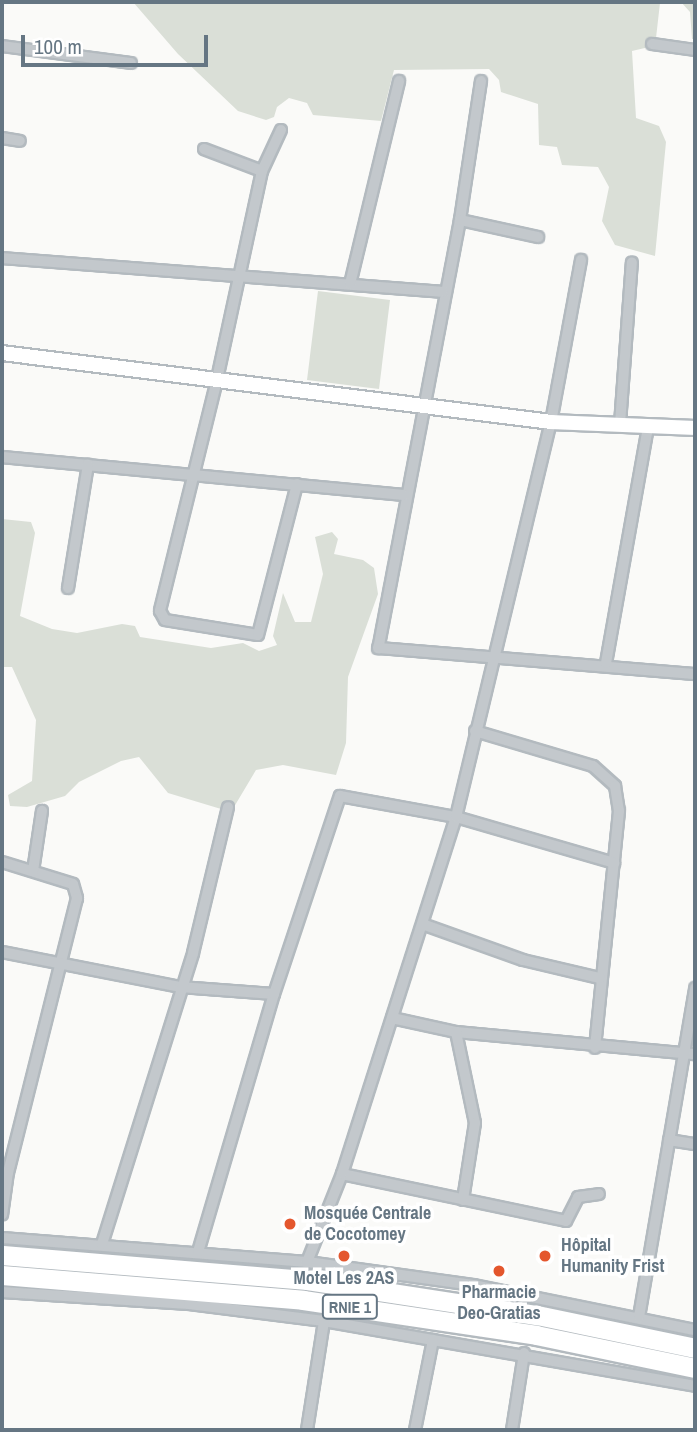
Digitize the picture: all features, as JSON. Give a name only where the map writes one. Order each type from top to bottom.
[{"type":"highway","name":"RNIE 1","points":[[2,1255],[307,1280],[537,1315],[695,1348]]},
{"type":"highway","name":"RNIE 1","points":[[2,1275],[303,1300],[536,1335],[695,1368]]},
{"type":"street","points":[[652,44],[695,50]]},
{"type":"street","points":[[2,46],[131,63]]},
{"type":"street","points":[[350,284],[399,81]]},
{"type":"street","points":[[481,81],[460,220],[443,292],[404,495],[378,648],[606,663],[695,674]]},
{"type":"street","points":[[281,130],[262,171],[217,380],[191,474],[161,615],[170,624],[256,635],[262,631],[297,484]]},
{"type":"street","points":[[2,138],[20,141]]},
{"type":"street","points":[[204,149],[262,171]]},
{"type":"street","points":[[460,220],[538,237]]},
{"type":"street","points":[[2,258],[443,292]]},
{"type":"street","points":[[307,1262],[342,1174],[391,1018],[425,925],[456,817],[551,422],[582,260]]},
{"type":"street","points":[[620,425],[632,262]]},
{"type":"street","points":[[2,353],[551,422],[695,428]]},
{"type":"street","points":[[606,663],[648,428]]},
{"type":"street","points":[[2,457],[404,495]]},
{"type":"street","points":[[68,588],[88,465]]},
{"type":"street","points":[[475,731],[606,773],[615,786],[619,811],[600,978],[596,1048]]},
{"type":"street","points":[[198,1252],[274,994],[340,796],[456,817],[614,863]]},
{"type":"street","points":[[102,1244],[180,987],[193,953],[228,807]]},
{"type":"street","points":[[33,870],[42,811]]},
{"type":"street","points":[[2,862],[73,884],[77,898],[8,1172],[2,1215]]},
{"type":"street","points":[[425,925],[523,960],[600,978]]},
{"type":"street","points":[[2,951],[180,987],[274,994]]},
{"type":"street","points":[[639,1317],[695,988]]},
{"type":"street","points":[[391,1018],[456,1032],[596,1048],[695,1054]]},
{"type":"street","points":[[456,1032],[475,1123],[463,1200]]},
{"type":"street","points":[[669,1140],[695,1144]]},
{"type":"street","points":[[342,1174],[566,1221],[578,1197],[599,1194]]},
{"type":"street","points":[[2,1238],[307,1262],[473,1285],[695,1330]]},
{"type":"street","points":[[2,1292],[189,1304],[324,1321],[524,1353],[695,1386]]},
{"type":"street","points":[[307,1430],[324,1321]]},
{"type":"street","points":[[415,1430],[433,1339]]},
{"type":"street","points":[[512,1430],[524,1353]]},
{"type":"shaded area","points":[[133,2],[666,2],[660,3],[656,38],[649,47],[632,51],[636,118],[659,126],[666,142],[655,256],[615,245],[602,221],[609,187],[598,167],[562,165],[557,147],[539,145],[538,104],[501,92],[499,80],[489,69],[394,70],[381,121],[313,115],[307,103],[289,98],[277,107],[274,117],[266,120],[238,111],[178,54]]},
{"type":"shaded area","points":[[681,2],[695,2],[695,39],[692,39],[690,12]]},
{"type":"shaded area","points":[[318,291],[390,300],[379,389],[307,380]]},
{"type":"shaded area","points":[[2,519],[31,522],[35,533],[20,616],[52,629],[77,633],[122,624],[135,626],[140,637],[211,648],[243,643],[259,651],[277,645],[273,636],[283,593],[295,622],[311,622],[323,574],[315,537],[332,532],[338,539],[334,554],[363,560],[374,568],[378,594],[348,677],[346,743],[336,775],[283,765],[256,770],[231,812],[168,793],[139,757],[121,761],[79,782],[65,796],[27,807],[10,806],[8,795],[32,781],[36,720],[12,667],[2,667]]},
{"type":"place","name":"Mosquée Centrale de Cocotomey","points":[[290,1224]]},
{"type":"place","name":"Motel Les 2AS","points":[[344,1256]]},
{"type":"place","name":"Hôpital Humanity Frist","points":[[545,1256]]},
{"type":"place","name":"Pharmacie Deo-Gratias","points":[[499,1271]]}]
